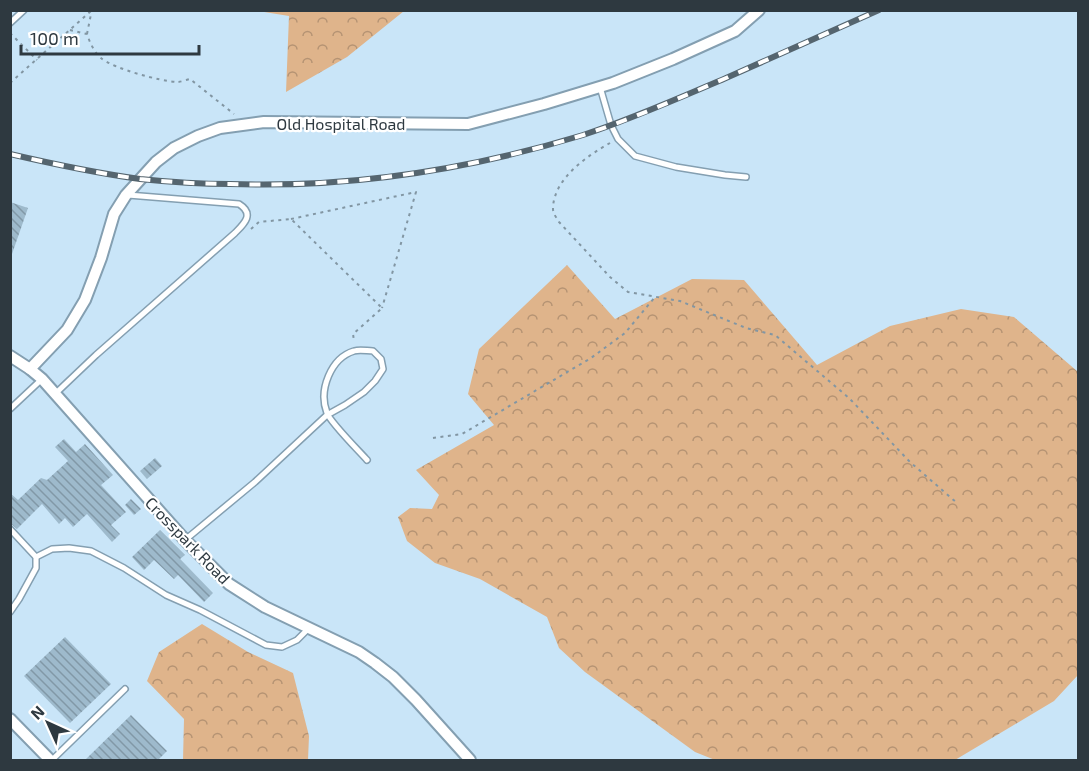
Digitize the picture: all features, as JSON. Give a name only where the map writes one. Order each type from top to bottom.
[{"type":"street","name":"Old Hospital Road","points":[[30,369],[67,330],[85,300],[114,214],[126,195],[156,162],[174,148],[198,136],[220,128],[264,122],[468,124],[600,87],[681,56],[735,31],[759,10]]},
{"type":"street","name":"Crosspark Road","points":[[10,356],[42,380],[185,540],[229,584],[265,607],[359,652],[393,677],[470,760]]},
{"type":"street","points":[[10,719],[51,760]]},
{"type":"lane","points":[[10,23],[24,10]]},
{"type":"lane","points":[[600,87],[611,125],[618,139],[635,156],[676,167],[746,177]]},
{"type":"lane","points":[[54,394],[245,224],[247,218],[247,212],[239,204],[126,195]]},
{"type":"lane","points":[[185,540],[255,482],[327,415],[364,392],[375,381],[383,369],[381,360],[373,351],[356,350],[340,358],[331,370],[325,389],[325,401],[327,415],[366,460]]},
{"type":"lane","points":[[10,409],[42,380]]},
{"type":"lane","points":[[10,529],[36,557],[36,568],[20,599],[10,612]]},
{"type":"lane","points":[[36,557],[52,549],[69,548],[91,551],[124,568],[166,595],[266,645],[282,647],[297,640],[309,628]]},
{"type":"lane","points":[[51,760],[125,689]]},
{"type":"path","points":[[10,82],[92,11]]},
{"type":"path","points":[[92,11],[87,34],[101,58],[114,66],[153,78],[177,82],[190,79],[247,124]]},
{"type":"path","points":[[70,30],[87,34]]},
{"type":"path","points":[[10,33],[37,60]]},
{"type":"path","points":[[618,139],[597,150],[572,170],[556,193],[553,211],[559,222],[610,277],[628,292],[680,301],[746,328],[775,335],[849,398],[910,462],[957,503]]},
{"type":"path","points":[[235,232],[240,238],[259,222],[291,219],[416,192],[382,308],[353,334],[356,350]]},
{"type":"path","points":[[291,219],[382,308]]},
{"type":"path","points":[[433,438],[462,434],[591,358],[625,333],[656,296]]},
{"type":"green space","points":[[404,10],[347,57],[286,92],[289,16],[258,11]]},
{"type":"green space","points":[[567,265],[615,319],[692,279],[744,280],[817,365],[890,326],[961,309],[1014,317],[1078,374],[1078,675],[1054,701],[955,760],[715,760],[695,752],[585,672],[559,648],[547,617],[480,579],[435,563],[407,541],[398,517],[410,508],[432,509],[439,495],[416,470],[494,425],[468,394],[479,349]]},
{"type":"green space","points":[[202,624],[248,652],[293,673],[309,736],[308,760],[183,760],[184,719],[147,681],[159,652]]},
{"type":"building","points":[[10,202],[28,208],[12,254],[10,254]]},
{"type":"building","points":[[64,439],[76,452],[85,444],[113,475],[101,485],[126,512],[111,525],[120,534],[112,542],[87,514],[73,527],[65,518],[59,524],[42,504],[17,529],[10,523],[10,493],[18,500],[41,478],[47,480],[68,461],[55,447]]},
{"type":"building","points":[[155,458],[162,466],[147,479],[140,471]]},
{"type":"building","points":[[131,499],[141,509],[134,515],[125,505]]},
{"type":"building","points":[[160,530],[185,555],[180,559],[213,593],[204,602],[178,575],[174,579],[154,560],[144,570],[132,557]]},
{"type":"building","points":[[65,637],[111,684],[70,723],[24,676]]},
{"type":"building","points":[[131,715],[167,751],[158,760],[85,760]]},
{"type":"railway","points":[[10,154],[124,177],[207,184],[320,183],[452,167],[540,147],[619,122],[726,78],[879,10]]}]
